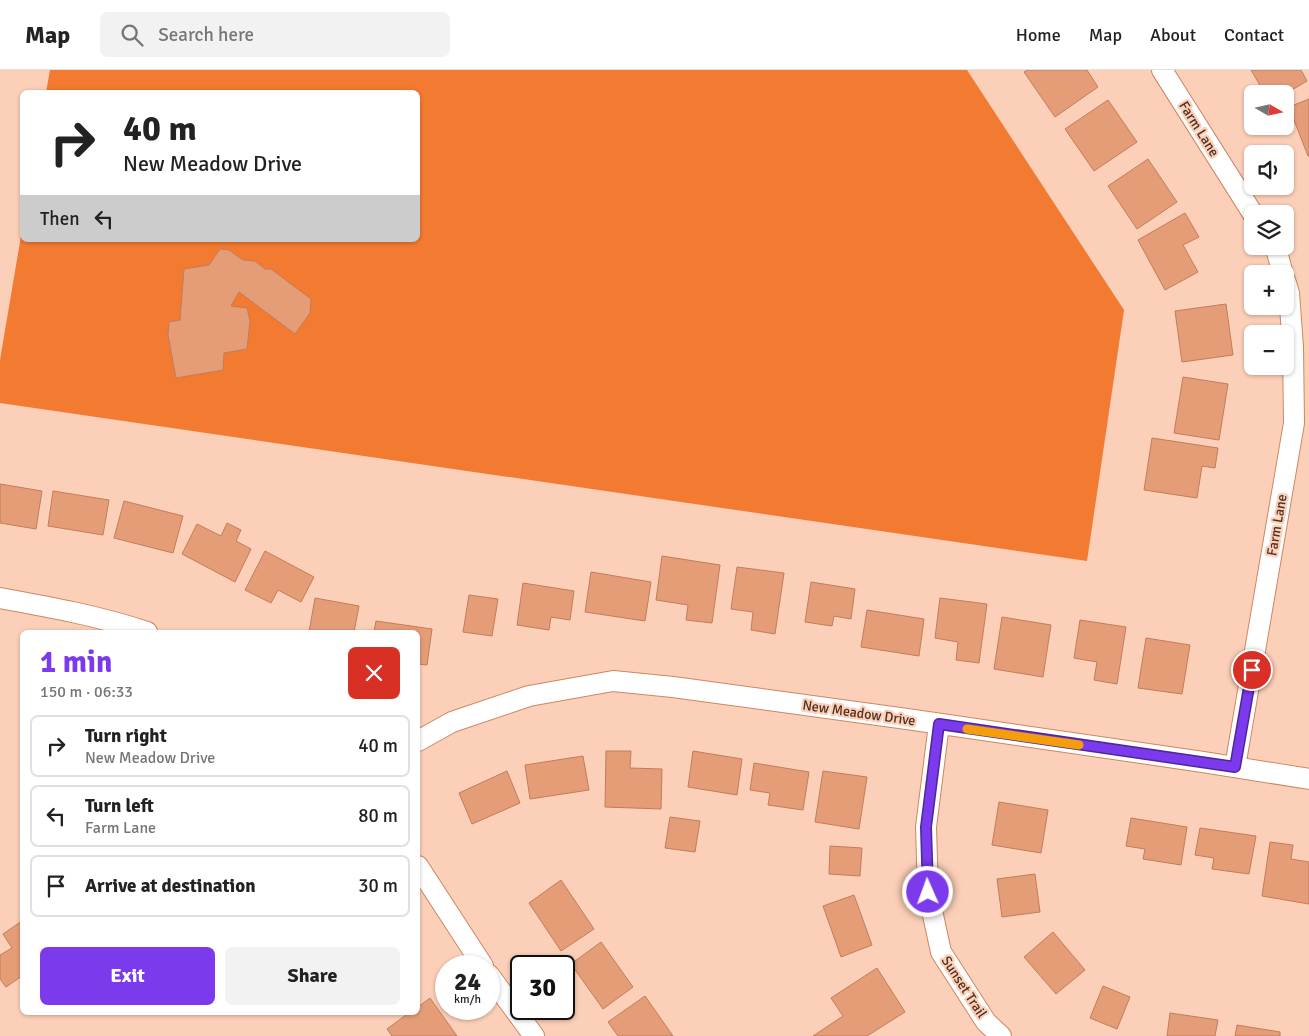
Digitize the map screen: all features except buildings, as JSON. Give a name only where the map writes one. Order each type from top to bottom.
[{"type":"street","name":"Farm Lane","points":[[1162,70],[1247,205]]},
{"type":"street","name":"Farm Lane","points":[[1235,767],[1302,424],[1291,315]]},
{"type":"street","points":[[0,598],[112,620],[141,630]]},
{"type":"street","name":"New Meadow Drive","points":[[420,740],[452,722],[529,696],[613,681],[673,687],[939,724],[1309,779]]},
{"type":"street","name":"Sunset Trail","points":[[939,724],[926,827],[928,892],[941,952],[986,1022],[1001,1036]]},
{"type":"street","points":[[420,869],[476,955]]},
{"type":"street","points":[[500,990],[534,1036]]},
{"type":"shaded area","points":[[50,70],[967,70],[1124,310],[1087,561],[0,403],[0,360],[20,242],[420,242],[420,90],[46,90]]},
{"type":"slow traffic","points":[[967,729],[1079,745]]},
{"type":"route","points":[[928,892],[926,827],[939,724],[1235,767],[1252,670]]}]
